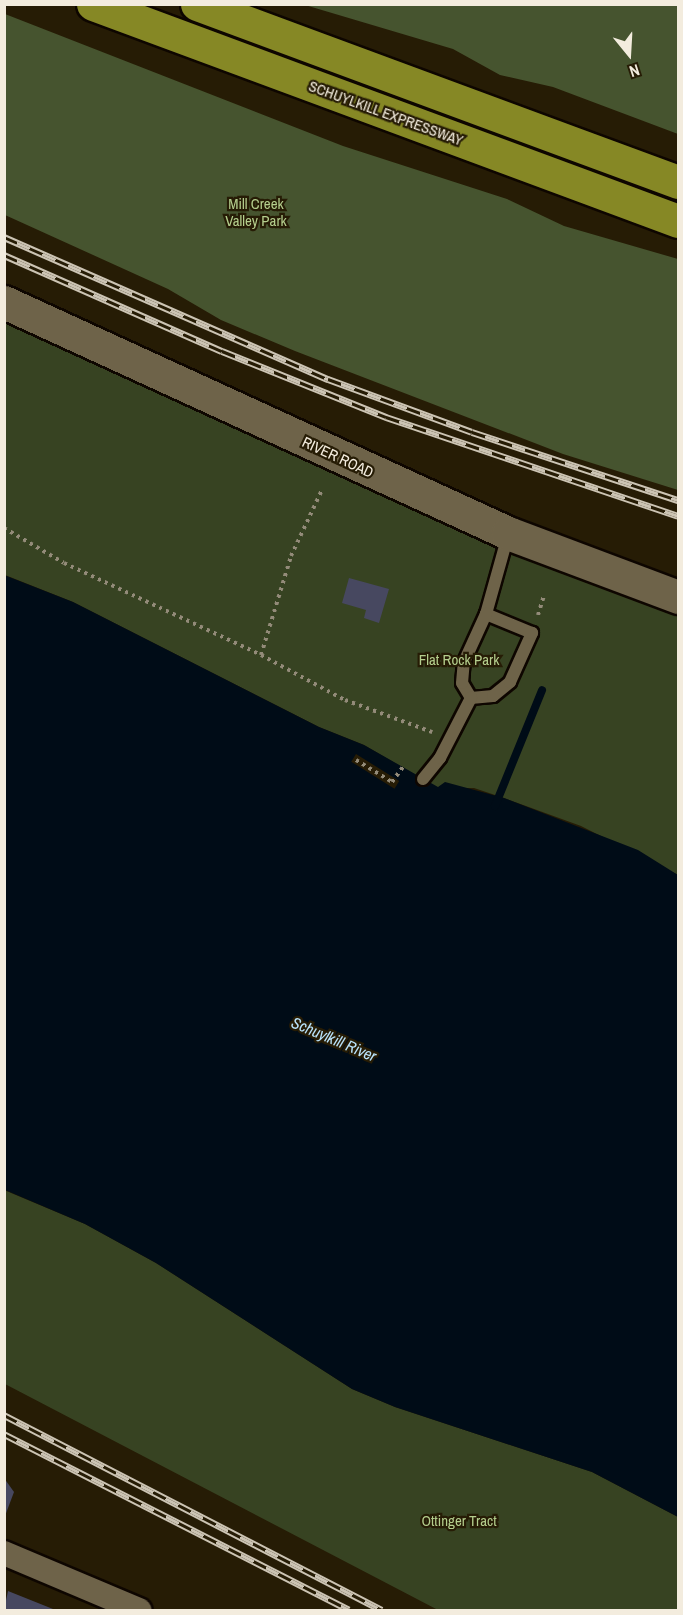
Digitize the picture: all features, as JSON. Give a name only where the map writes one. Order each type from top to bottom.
[{"type":"highway","name":"SCHUYLKILL EXPRESSWAY","points":[[93,4],[678,221]]},
{"type":"highway","points":[[197,4],[678,182]]},
{"type":"street","name":"RIVER ROAD","points":[[4,302],[508,533],[678,597]]},
{"type":"street","points":[[4,1552],[139,1611]]},
{"type":"lane","points":[[471,698],[462,683],[464,662],[486,614],[508,533]]},
{"type":"lane","points":[[471,698],[493,696],[510,682],[532,633],[486,614]]},
{"type":"lane","points":[[423,779],[471,698]]},
{"type":"path","points":[[261,655],[291,556],[321,492]]},
{"type":"path","points":[[4,528],[64,563],[261,655],[345,700],[449,738]]},
{"type":"path","points":[[356,760],[392,782],[405,764]]},
{"type":"green space","points":[[305,5],[678,5],[678,134],[553,87],[500,75],[453,49]]},
{"type":"green space","name":"Mill Creek Valley Park","points":[[5,14],[343,146],[507,199],[564,226],[678,259],[678,490],[563,454],[295,351],[221,320],[168,289],[5,215]]},
{"type":"green space","name":"Flat Rock Park","points":[[4,317],[446,525],[678,612],[678,875],[581,826],[504,798],[474,788],[438,788],[364,745],[319,727],[73,602],[5,575]]},
{"type":"green space","name":"Ottinger Tract","points":[[4,1190],[85,1224],[156,1263],[352,1389],[395,1407],[592,1472],[678,1517],[678,1610],[438,1610],[5,1384]]},
{"type":"water","name":"Schuylkill River","points":[[4,575],[73,602],[319,727],[364,745],[438,787],[445,782],[504,798],[638,850],[678,875],[678,1517],[592,1472],[395,1407],[352,1389],[156,1263],[85,1224],[5,1190]]},
{"type":"pier","points":[[356,754],[399,781],[394,789],[351,762]]},
{"type":"building","points":[[349,578],[389,589],[379,623],[364,618],[366,610],[342,603]]},
{"type":"building","points":[[4,1478],[14,1492],[5,1516],[4,1516]]},
{"type":"building","points":[[8,1591],[53,1609],[4,1610]]},
{"type":"waterway","points":[[495,806],[542,690]]},
{"type":"railway","points":[[4,237],[328,379],[472,432],[678,500]]},
{"type":"railway","points":[[4,255],[222,351],[386,417],[678,516]]},
{"type":"railway","points":[[4,1415],[382,1610]]},
{"type":"railway","points":[[4,1434],[349,1610]]}]
